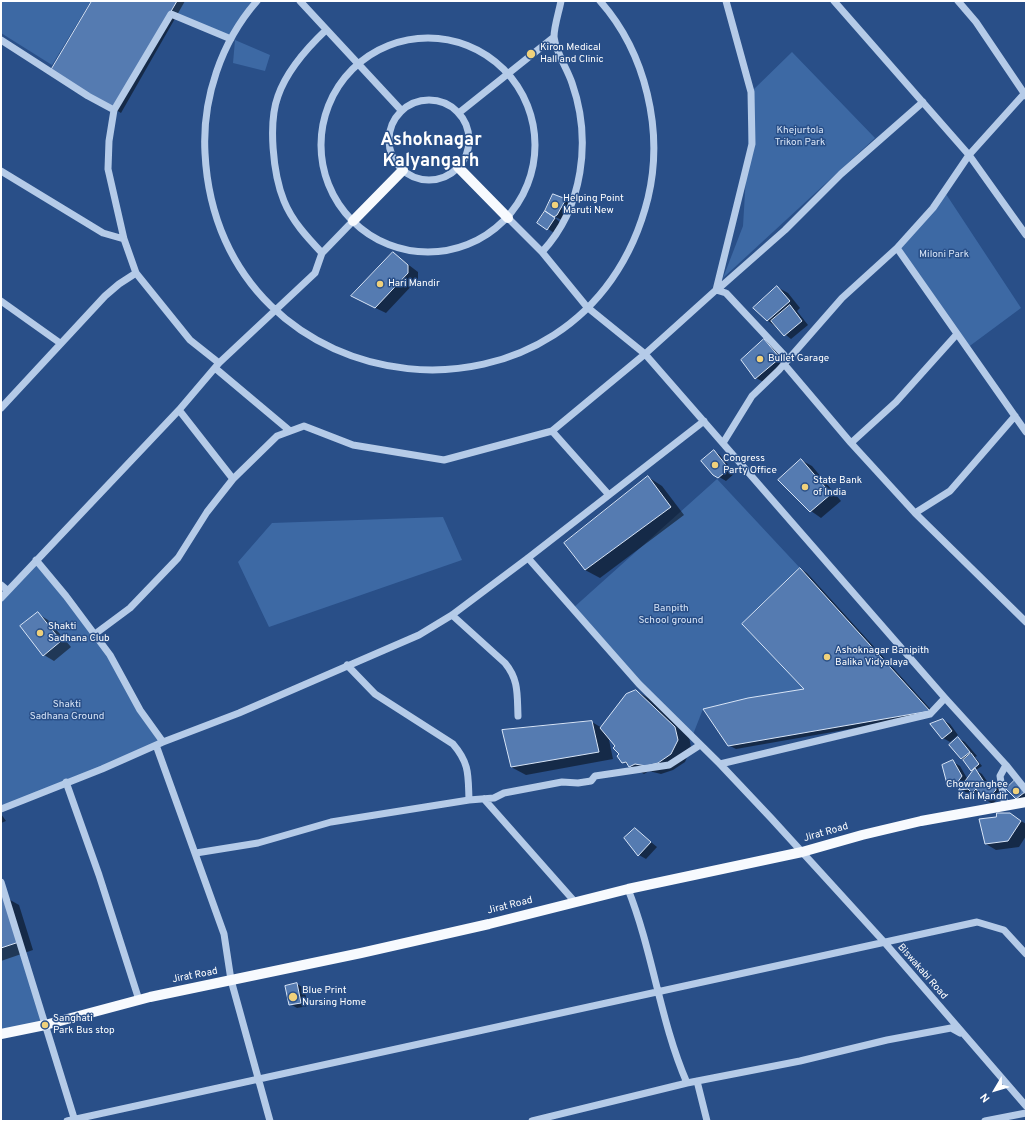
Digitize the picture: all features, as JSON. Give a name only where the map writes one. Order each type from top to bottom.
[{"type":"main road","points":[[458,167],[508,218]]},
{"type":"main road","points":[[353,220],[403,170]]},
{"type":"main road","name":"Jirat Road","points":[[1,1034],[45,1025],[139,1000],[489,924],[628,889],[802,852],[862,835],[921,821],[1026,802]]},
{"type":"street","points":[[257,1],[231,39],[217,70],[206,115],[204,142],[208,182],[218,221],[228,246],[242,269],[276,310],[308,334],[342,353],[367,362],[393,368],[426,371],[472,367],[498,361],[546,339],[587,307],[606,287],[634,240],[644,214],[650,188],[654,133],[644,79],[634,54],[621,30],[600,1]]},
{"type":"street","points":[[300,1],[401,110]]},
{"type":"street","points":[[542,252],[552,240],[567,214],[577,188],[582,154],[581,120],[572,83],[554,37],[561,1]]},
{"type":"street","points":[[716,290],[752,144],[751,92],[726,1]]},
{"type":"street","points":[[834,1],[969,155],[1026,235]]},
{"type":"street","points":[[723,443],[752,396],[784,364],[842,298],[896,248],[933,208],[969,155],[1025,96],[976,22],[958,1]]},
{"type":"street","points":[[231,39],[171,14],[114,110],[109,140],[108,169],[124,239],[136,273],[190,340],[290,431]]},
{"type":"street","points":[[322,252],[301,231],[284,201],[274,164],[273,128],[278,96],[294,66],[310,45],[326,30]]},
{"type":"street","points":[[460,112],[554,37]]},
{"type":"street","points":[[435,38],[462,44],[487,56],[508,74],[523,96],[530,114],[536,147],[532,174],[522,198],[508,218],[484,237],[458,248],[430,252],[402,249],[375,238],[353,220],[339,204],[329,184],[323,163],[322,141],[325,119],[332,98],[343,80],[358,64],[381,49],[408,40],[435,38]]},
{"type":"street","points":[[1,40],[88,96],[114,110]]},
{"type":"street","points":[[420,100],[441,101],[460,112],[470,134],[466,157],[451,175],[428,181],[406,173],[391,154],[389,131],[401,110],[420,100]]},
{"type":"street","points":[[95,634],[130,608],[178,558],[207,512],[233,479],[277,436],[304,426],[353,445],[444,460],[552,431],[645,354],[786,230],[841,174],[923,102]]},
{"type":"street","points":[[1,171],[103,233],[124,239]]},
{"type":"street","points":[[508,218],[542,252],[587,307],[645,354],[945,698],[1006,765],[1026,790]]},
{"type":"street","points":[[1,598],[179,410],[217,366],[315,273],[322,252],[353,220]]},
{"type":"street","points":[[896,248],[1026,432]]},
{"type":"street","points":[[1,408],[105,296],[119,284],[136,273]]},
{"type":"street","points":[[716,290],[726,293],[784,355],[784,364],[851,443],[915,513],[1026,622]]},
{"type":"street","points":[[1,301],[60,343]]},
{"type":"street","points":[[851,443],[896,402],[957,334]]},
{"type":"street","points":[[179,410],[233,479]]},
{"type":"street","points":[[915,513],[950,490],[1014,416]]},
{"type":"street","points":[[1,809],[102,769],[163,742],[239,713],[347,664],[419,635],[452,615],[528,558],[704,421]]},
{"type":"street","points":[[552,431],[609,495]]},
{"type":"street","name":"Biswakabi Road","points":[[528,558],[639,684],[720,764],[885,943],[1026,1106]]},
{"type":"street","points":[[36,560],[66,596],[110,655],[140,710],[163,742]]},
{"type":"street","points":[[1,584],[7,590]]},
{"type":"street","points":[[452,615],[505,663],[512,672],[516,682],[518,716]]},
{"type":"street","points":[[347,664],[375,694],[453,744],[461,753],[468,767],[469,800]]},
{"type":"street","points":[[720,764],[930,714],[945,698]]},
{"type":"street","points":[[156,745],[224,934],[231,980],[270,1121]]},
{"type":"street","points":[[196,853],[258,843],[331,822],[469,800],[484,799],[562,782],[578,783],[591,781],[595,776],[670,764],[700,745]]},
{"type":"street","points":[[1005,806],[1000,776],[1006,765]]},
{"type":"street","points":[[66,782],[99,875],[139,1000]]},
{"type":"street","points":[[484,799],[575,902]]},
{"type":"street","points":[[1,882],[75,1120]]},
{"type":"street","points":[[628,889],[647,942],[658,993],[674,1053],[687,1083]]},
{"type":"street","points":[[67,1121],[658,993],[977,922],[1004,930],[1026,954]]},
{"type":"street","points":[[532,1121],[687,1083],[800,1061],[887,1040],[952,1028],[964,1035]]},
{"type":"street","points":[[697,1081],[707,1121]]},
{"type":"street","points":[[985,1121],[1026,1113]]},
{"type":"green space","points":[[1,1],[91,1],[52,65],[1,33]]},
{"type":"green space","points":[[177,1],[257,1],[231,39],[171,14]]},
{"type":"green space","points":[[235,40],[270,55],[265,71],[233,63]]},
{"type":"green space","name":"Khejurtola Trikon Park","points":[[792,52],[875,138],[723,278],[743,226],[751,92]]},
{"type":"green space","name":"Miloni Park","points":[[944,191],[1021,308],[967,348],[897,248]]},
{"type":"green space","name":"Banpith School ground","points":[[717,479],[800,568],[742,624],[804,689],[748,698],[703,709],[692,737],[572,609]]},
{"type":"green space","points":[[443,517],[462,560],[269,627],[238,562],[272,523]]},
{"type":"green space","name":"Shakti Sadhana Ground","points":[[36,560],[105,647],[163,742],[1,809],[1,598]]},
{"type":"green space","points":[[1,882],[45,1025],[1,1034]]},
{"type":"building","points":[[92,1],[177,1],[114,110],[50,72]]},
{"type":"building","name":"Helping Point Maruti New","points":[[553,194],[566,199],[557,215],[554,217],[545,211]]},
{"type":"building","points":[[545,211],[555,218],[547,230],[537,223]]},
{"type":"building","name":"Hari Mandir","points":[[393,252],[408,265],[408,273],[375,308],[351,296]]},
{"type":"building","points":[[777,286],[790,301],[767,321],[753,308]]},
{"type":"building","points":[[790,305],[802,321],[784,336],[771,321]]},
{"type":"building","name":"Bullet Garage","points":[[764,339],[780,358],[755,379],[741,360]]},
{"type":"building","name":"Congress Party Office","points":[[714,450],[729,469],[718,478],[713,475],[701,461]]},
{"type":"building","name":"State Bank of India","points":[[801,459],[831,494],[810,512],[778,480]]},
{"type":"building","points":[[648,476],[671,507],[585,570],[564,543]]},
{"type":"building","name":"Ashoknagar Banipith Balika Vidyalaya","points":[[800,568],[930,711],[728,746],[703,709],[748,698],[804,689],[742,624]]},
{"type":"building","name":"Shakti Sadhana Club","points":[[38,612],[61,641],[43,656],[20,626]]},
{"type":"building","points":[[636,690],[675,727],[678,740],[671,754],[658,763],[646,766],[635,764],[629,767],[626,762],[622,763],[617,756],[619,754],[613,748],[615,746],[600,728],[626,694]]},
{"type":"building","points":[[943,719],[952,731],[942,739],[930,724]]},
{"type":"building","points":[[592,721],[599,752],[511,767],[502,730]]},
{"type":"building","points":[[958,737],[970,752],[961,759],[949,745]]},
{"type":"building","points":[[971,753],[979,764],[971,771],[963,760]]},
{"type":"building","points":[[953,760],[962,776],[957,783],[947,784],[942,765]]},
{"type":"building","points":[[975,768],[984,782],[995,784],[996,790],[985,801],[976,789],[972,793],[968,789],[959,790]]},
{"type":"building","name":"Chowranghee Kali Mandir","points":[[1015,780],[1025,792],[1016,799],[1006,789]]},
{"type":"building","points":[[997,813],[1010,813],[1021,821],[1008,841],[985,844],[979,819],[996,817]]},
{"type":"building","points":[[635,828],[651,842],[638,856],[624,838]]},
{"type":"building","points":[[5,896],[19,942],[1,948],[1,897]]},
{"type":"building","points":[[297,983],[301,1003],[289,1005],[285,986]]},
{"type":"place","name":"Kiron Medical Hall and Clinic","points":[[531,54]]},
{"type":"place","name":"Helping Point Maruti New","points":[[555,205]]},
{"type":"place","name":"Hari Mandir","points":[[380,284]]},
{"type":"place","name":"Bullet Garage","points":[[760,359]]},
{"type":"place","name":"Congress Party Office","points":[[715,465]]},
{"type":"place","name":"State Bank of India","points":[[805,487]]},
{"type":"place","name":"Shakti Sadhana Club","points":[[40,633]]},
{"type":"place","name":"Ashoknagar Banipith Balika Vidyalaya","points":[[827,657]]},
{"type":"place","name":"Chowranghee Kali Mandir","points":[[1016,791]]},
{"type":"place","name":"Blue Print Nursing Home","points":[[293,997]]},
{"type":"place","name":"Sanghati Park Bus stop","points":[[45,1025]]},
{"type":"district","name":"Ashoknagar Kalyangarh","points":[[431,151]]}]
